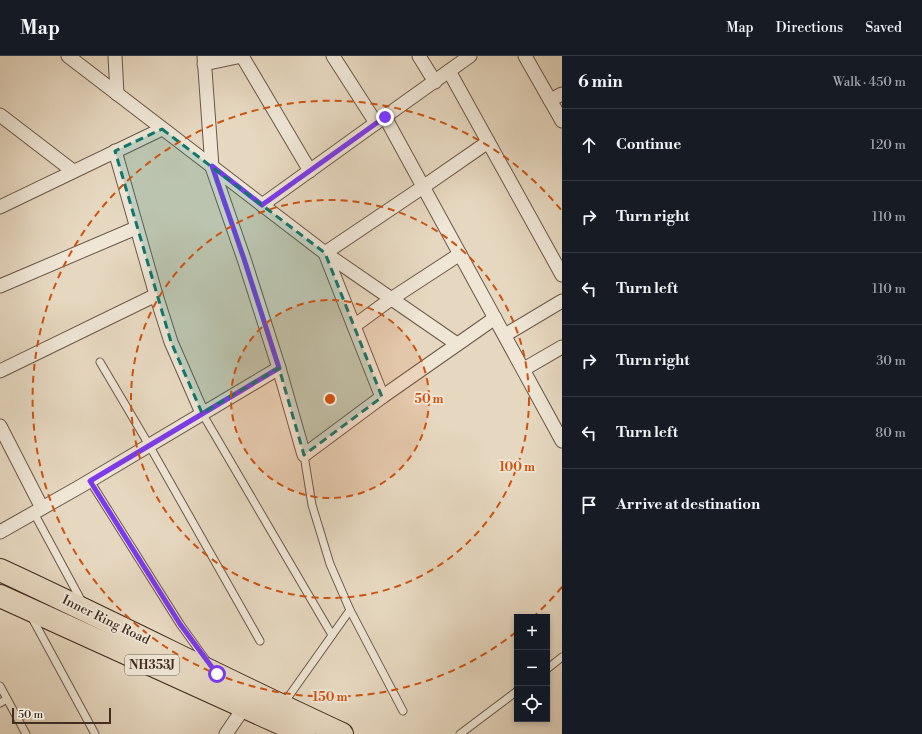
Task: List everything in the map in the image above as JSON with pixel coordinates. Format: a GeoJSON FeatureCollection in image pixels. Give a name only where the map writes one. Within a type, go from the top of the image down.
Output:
{"type":"FeatureCollection","features":[{"type":"Feature","properties":{"kind":"highway","name":"Inner Ring Road"},"geometry":{"type":"LineString","coordinates":[[0,570],[342,734]]}},
{"type":"Feature","properties":{"kind":"highway","name":"NH353J"},"geometry":{"type":"LineString","coordinates":[[0,596],[304,734]]}},
{"type":"Feature","properties":{"kind":"street"},"geometry":{"type":"LineString","coordinates":[[68,56],[325,253],[457,344]]}},
{"type":"Feature","properties":{"kind":"street"},"geometry":{"type":"LineString","coordinates":[[115,56],[117,94]]}},
{"type":"Feature","properties":{"kind":"street"},"geometry":{"type":"LineString","coordinates":[[310,171],[242,56],[204,60],[212,166],[279,368],[304,455],[382,397],[495,318]]}},
{"type":"Feature","properties":{"kind":"street"},"geometry":{"type":"LineString","coordinates":[[333,56],[380,120],[424,187],[561,435]]}},
{"type":"Feature","properties":{"kind":"street"},"geometry":{"type":"LineString","coordinates":[[419,56],[435,82]]}},
{"type":"Feature","properties":{"kind":"street"},"geometry":{"type":"LineString","coordinates":[[262,205],[470,56]]}},
{"type":"Feature","properties":{"kind":"street"},"geometry":{"type":"LineString","coordinates":[[525,56],[562,121]]}},
{"type":"Feature","properties":{"kind":"street"},"geometry":{"type":"LineString","coordinates":[[449,71],[562,275]]}},
{"type":"Feature","properties":{"kind":"street"},"geometry":{"type":"LineString","coordinates":[[550,100],[562,94]]}},
{"type":"Feature","properties":{"kind":"street"},"geometry":{"type":"LineString","coordinates":[[0,115],[73,171]]}},
{"type":"Feature","properties":{"kind":"street"},"geometry":{"type":"LineString","coordinates":[[0,207],[162,129]]}},
{"type":"Feature","properties":{"kind":"street"},"geometry":{"type":"LineString","coordinates":[[325,253],[488,142]]}},
{"type":"Feature","properties":{"kind":"street"},"geometry":{"type":"LineString","coordinates":[[115,151],[136,228],[171,342],[202,413]]}},
{"type":"Feature","properties":{"kind":"street"},"geometry":{"type":"LineString","coordinates":[[0,286],[136,228]]}},
{"type":"Feature","properties":{"kind":"street"},"geometry":{"type":"LineString","coordinates":[[325,253],[382,397]]}},
{"type":"Feature","properties":{"kind":"street"},"geometry":{"type":"LineString","coordinates":[[354,326],[391,299],[460,254]]}},
{"type":"Feature","properties":{"kind":"street"},"geometry":{"type":"LineString","coordinates":[[0,371],[156,295]]}},
{"type":"Feature","properties":{"kind":"street"},"geometry":{"type":"LineString","coordinates":[[505,335],[562,301]]}},
{"type":"Feature","properties":{"kind":"street"},"geometry":{"type":"LineString","coordinates":[[524,370],[562,347]]}},
{"type":"Feature","properties":{"kind":"street"},"geometry":{"type":"LineString","coordinates":[[0,532],[90,481],[279,368]]}},
{"type":"Feature","properties":{"kind":"street"},"geometry":{"type":"LineString","coordinates":[[0,426],[38,510]]}},
{"type":"Feature","properties":{"kind":"street"},"geometry":{"type":"LineString","coordinates":[[226,734],[245,706]]}},
{"type":"Feature","properties":{"kind":"lane"},"geometry":{"type":"LineString","coordinates":[[100,362],[149,445],[260,641]]}},
{"type":"Feature","properties":{"kind":"lane"},"geometry":{"type":"LineString","coordinates":[[202,413],[332,635]]}},
{"type":"Feature","properties":{"kind":"lane"},"geometry":{"type":"LineString","coordinates":[[304,455],[312,505],[330,564],[350,610],[402,711]]}},
{"type":"Feature","properties":{"kind":"lane"},"geometry":{"type":"LineString","coordinates":[[90,481],[180,624],[217,674]]}},
{"type":"Feature","properties":{"kind":"lane"},"geometry":{"type":"LineString","coordinates":[[38,510],[86,610]]}},
{"type":"Feature","properties":{"kind":"lane"},"geometry":{"type":"LineString","coordinates":[[27,609],[95,734]]}},
{"type":"Feature","properties":{"kind":"lane"},"geometry":{"type":"LineString","coordinates":[[282,706],[350,610]]}},
{"type":"Feature","properties":{"kind":"lane"},"geometry":{"type":"LineString","coordinates":[[550,667],[562,657]]}},
{"type":"Feature","properties":{"kind":"lane"},"geometry":{"type":"LineString","coordinates":[[0,686],[26,734]]}},
{"type":"Feature","properties":{"kind":"lane"},"geometry":{"type":"LineString","coordinates":[[460,734],[514,693]]}},
{"type":"Feature","properties":{"kind":"lane"},"geometry":{"type":"LineString","coordinates":[[0,703],[7,699]]}},
{"type":"Feature","properties":{"kind":"highlighted area"},"geometry":{"type":"Polygon","coordinates":[[[162,129],[325,253],[382,397],[304,455],[279,368],[202,413],[171,342],[115,151],[162,129]]]}},
{"type":"Feature","properties":{"kind":"route"},"geometry":{"type":"LineString","coordinates":[[217,674],[180,624],[90,481],[279,368],[212,166],[262,205],[385,117]]}}]}
